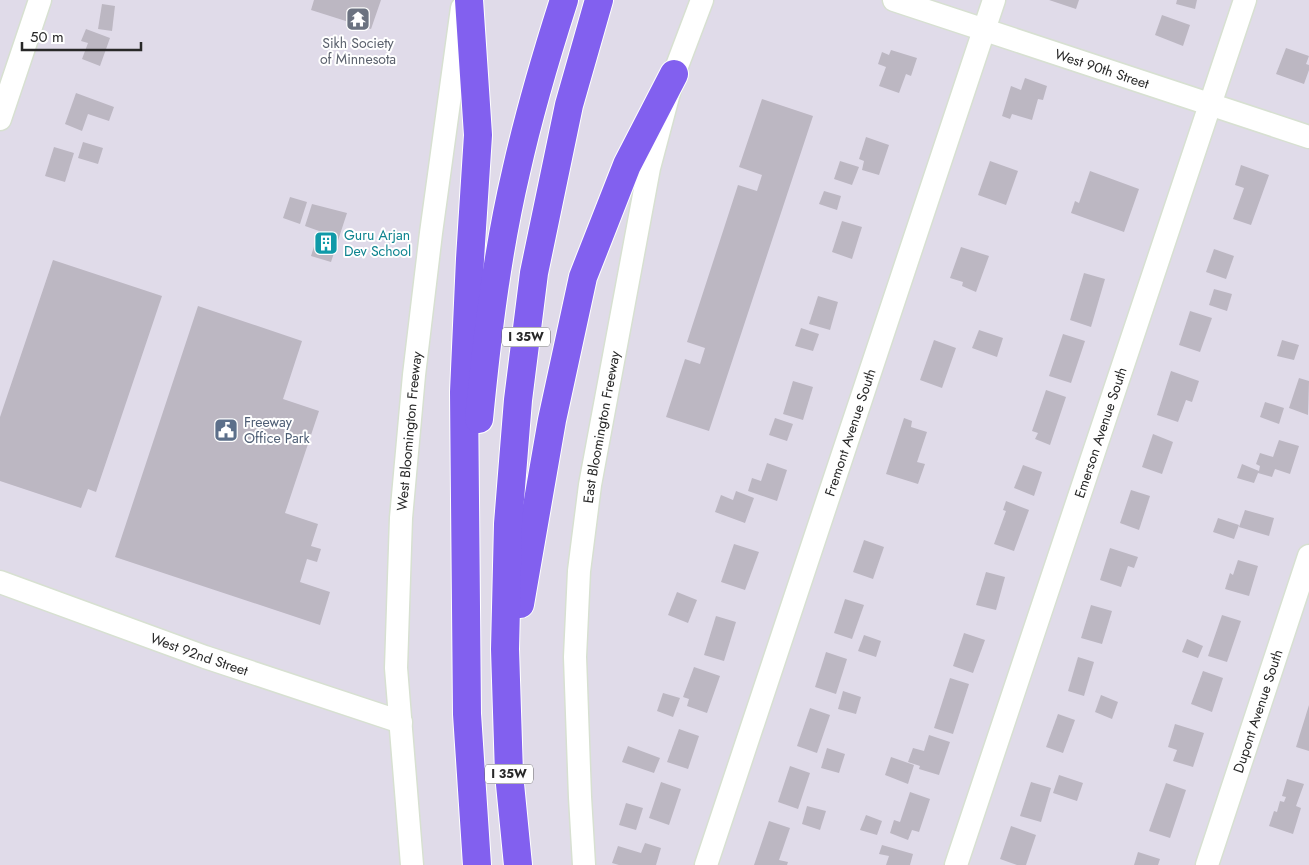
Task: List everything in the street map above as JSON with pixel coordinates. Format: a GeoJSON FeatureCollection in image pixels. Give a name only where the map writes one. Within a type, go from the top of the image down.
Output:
{"type":"FeatureCollection","features":[{"type":"Feature","properties":{"kind":"highway"},"geometry":{"type":"LineString","coordinates":[[466,558],[464,392],[478,135],[469,0]]}},
{"type":"Feature","properties":{"kind":"highway","name":"I 35W"},"geometry":{"type":"LineString","coordinates":[[477,865],[467,714],[466,558],[480,410],[497,273],[516,172],[547,53],[564,0]]}},
{"type":"Feature","properties":{"kind":"highway","name":"I 35W"},"geometry":{"type":"LineString","coordinates":[[518,865],[509,774],[505,649],[508,524],[518,400],[534,273],[569,106],[599,0]]}},
{"type":"Feature","properties":{"kind":"highway"},"geometry":{"type":"LineString","coordinates":[[506,682],[552,420],[583,278],[627,165],[674,74]]}},
{"type":"Feature","properties":{"kind":"street"},"geometry":{"type":"LineString","coordinates":[[0,119],[40,0]]}},
{"type":"Feature","properties":{"kind":"street","name":"West Bloomington Freeway"},"geometry":{"type":"LineString","coordinates":[[412,865],[396,668],[401,518],[414,375],[431,233],[463,0]]}},
{"type":"Feature","properties":{"kind":"street","name":"East Bloomington Freeway"},"geometry":{"type":"LineString","coordinates":[[584,865],[575,656],[579,571],[590,485],[649,168],[674,74],[702,0]]}},
{"type":"Feature","properties":{"kind":"street","name":"West 90th Street"},"geometry":{"type":"LineString","coordinates":[[894,0],[1309,137]]}},
{"type":"Feature","properties":{"kind":"street","name":"Fremont Avenue South"},"geometry":{"type":"LineString","coordinates":[[706,865],[994,0]]}},
{"type":"Feature","properties":{"kind":"street","name":"Emerson Avenue South"},"geometry":{"type":"LineString","coordinates":[[956,865],[1244,0]]}},
{"type":"Feature","properties":{"kind":"street","name":"Dupont Avenue South"},"geometry":{"type":"LineString","coordinates":[[1207,865],[1309,556]]}},
{"type":"Feature","properties":{"kind":"street","name":"West 92nd Street"},"geometry":{"type":"LineString","coordinates":[[0,582],[205,657],[401,722]]}},
{"type":"Feature","properties":{"kind":"building","name":"Sikh Society of Minnesota"},"geometry":{"type":"Polygon","coordinates":[[[314,0],[381,0],[371,29],[311,10],[314,0]]]}},
{"type":"Feature","properties":{"kind":"building"},"geometry":{"type":"Polygon","coordinates":[[[1049,0],[1079,0],[1076,9],[1049,0]]]}},
{"type":"Feature","properties":{"kind":"building"},"geometry":{"type":"Polygon","coordinates":[[[1177,0],[1197,0],[1195,9],[1176,4],[1177,0]]]}},
{"type":"Feature","properties":{"kind":"building"},"geometry":{"type":"Polygon","coordinates":[[[102,4],[115,6],[112,31],[98,29],[102,4]]]}},
{"type":"Feature","properties":{"kind":"building"},"geometry":{"type":"Polygon","coordinates":[[[1162,15],[1190,25],[1183,46],[1155,35],[1162,15]]]}},
{"type":"Feature","properties":{"kind":"building"},"geometry":{"type":"Polygon","coordinates":[[[86,29],[110,38],[100,66],[82,59],[88,43],[81,41],[86,29]]]}},
{"type":"Feature","properties":{"kind":"building"},"geometry":{"type":"Polygon","coordinates":[[[1286,48],[1309,56],[1306,64],[1309,65],[1309,70],[1304,84],[1276,74],[1286,48]]]}},
{"type":"Feature","properties":{"kind":"building"},"geometry":{"type":"Polygon","coordinates":[[[891,50],[917,58],[911,76],[906,74],[899,93],[879,86],[886,67],[878,64],[882,52],[889,55],[891,50]]]}},
{"type":"Feature","properties":{"kind":"building"},"geometry":{"type":"Polygon","coordinates":[[[1025,78],[1047,86],[1043,100],[1038,99],[1032,120],[1012,114],[1010,119],[1002,116],[1011,86],[1021,90],[1025,78]]]}},
{"type":"Feature","properties":{"kind":"building"},"geometry":{"type":"Polygon","coordinates":[[[76,93],[114,107],[109,121],[88,114],[82,131],[65,124],[76,93]]]}},
{"type":"Feature","properties":{"kind":"building"},"geometry":{"type":"Polygon","coordinates":[[[762,99],[813,116],[709,431],[666,417],[685,359],[700,364],[705,348],[687,342],[738,185],[757,191],[762,175],[739,167],[762,99]]]}},
{"type":"Feature","properties":{"kind":"building"},"geometry":{"type":"Polygon","coordinates":[[[866,137],[889,145],[879,175],[862,170],[864,161],[859,159],[866,137]]]}},
{"type":"Feature","properties":{"kind":"building"},"geometry":{"type":"Polygon","coordinates":[[[83,142],[103,148],[98,164],[78,158],[83,142]]]}},
{"type":"Feature","properties":{"kind":"building"},"geometry":{"type":"Polygon","coordinates":[[[54,147],[74,153],[65,182],[45,176],[54,147]]]}},
{"type":"Feature","properties":{"kind":"building"},"geometry":{"type":"Polygon","coordinates":[[[840,161],[859,167],[852,185],[834,179],[840,161]]]}},
{"type":"Feature","properties":{"kind":"building"},"geometry":{"type":"Polygon","coordinates":[[[990,161],[1018,171],[1006,205],[978,195],[990,161]]]}},
{"type":"Feature","properties":{"kind":"building"},"geometry":{"type":"Polygon","coordinates":[[[1241,165],[1269,175],[1251,225],[1233,219],[1244,188],[1235,185],[1241,165]]]}},
{"type":"Feature","properties":{"kind":"building"},"geometry":{"type":"Polygon","coordinates":[[[1090,171],[1139,189],[1124,232],[1071,213],[1075,201],[1079,203],[1090,171]]]}},
{"type":"Feature","properties":{"kind":"building"},"geometry":{"type":"Polygon","coordinates":[[[824,191],[841,196],[837,210],[819,204],[824,191]]]}},
{"type":"Feature","properties":{"kind":"building"},"geometry":{"type":"Polygon","coordinates":[[[290,197],[307,202],[300,224],[283,218],[290,197]]]}},
{"type":"Feature","properties":{"kind":"building","name":"Guru Arjan Dev School"},"geometry":{"type":"Polygon","coordinates":[[[312,204],[347,213],[331,262],[311,256],[319,231],[305,226],[312,204]]]}},
{"type":"Feature","properties":{"kind":"building"},"geometry":{"type":"Polygon","coordinates":[[[842,221],[862,227],[852,259],[832,252],[842,221]]]}},
{"type":"Feature","properties":{"kind":"building"},"geometry":{"type":"Polygon","coordinates":[[[961,247],[989,256],[976,292],[962,286],[963,282],[950,278],[961,247]]]}},
{"type":"Feature","properties":{"kind":"building"},"geometry":{"type":"Polygon","coordinates":[[[1214,249],[1234,256],[1226,279],[1206,272],[1214,249]]]}},
{"type":"Feature","properties":{"kind":"building"},"geometry":{"type":"Polygon","coordinates":[[[53,260],[162,296],[96,492],[88,489],[81,508],[0,481],[0,417],[53,260]]]}},
{"type":"Feature","properties":{"kind":"building"},"geometry":{"type":"Polygon","coordinates":[[[1084,273],[1105,279],[1091,327],[1070,320],[1084,273]]]}},
{"type":"Feature","properties":{"kind":"building"},"geometry":{"type":"Polygon","coordinates":[[[1214,289],[1232,294],[1227,311],[1209,305],[1214,289]]]}},
{"type":"Feature","properties":{"kind":"building"},"geometry":{"type":"Polygon","coordinates":[[[818,296],[838,302],[830,330],[809,324],[818,296]]]}},
{"type":"Feature","properties":{"kind":"building","name":"Freeway Office Park"},"geometry":{"type":"Polygon","coordinates":[[[198,306],[302,341],[283,399],[319,411],[285,513],[318,524],[311,546],[321,549],[317,562],[307,559],[300,582],[330,592],[320,625],[115,557],[198,306]]]}},
{"type":"Feature","properties":{"kind":"building"},"geometry":{"type":"Polygon","coordinates":[[[1190,311],[1212,318],[1200,352],[1179,345],[1190,311]]]}},
{"type":"Feature","properties":{"kind":"building"},"geometry":{"type":"Polygon","coordinates":[[[801,328],[819,334],[813,351],[795,346],[801,328]]]}},
{"type":"Feature","properties":{"kind":"building"},"geometry":{"type":"Polygon","coordinates":[[[979,330],[1003,338],[997,357],[972,348],[979,330]]]}},
{"type":"Feature","properties":{"kind":"building"},"geometry":{"type":"Polygon","coordinates":[[[1063,334],[1085,341],[1071,383],[1049,376],[1063,334]]]}},
{"type":"Feature","properties":{"kind":"building"},"geometry":{"type":"Polygon","coordinates":[[[934,340],[956,348],[942,388],[920,380],[934,340]]]}},
{"type":"Feature","properties":{"kind":"building"},"geometry":{"type":"Polygon","coordinates":[[[1282,340],[1299,345],[1294,360],[1277,356],[1282,340]]]}},
{"type":"Feature","properties":{"kind":"building"},"geometry":{"type":"Polygon","coordinates":[[[1171,371],[1199,381],[1192,402],[1186,400],[1178,422],[1157,415],[1171,371]]]}},
{"type":"Feature","properties":{"kind":"building"},"geometry":{"type":"Polygon","coordinates":[[[1299,378],[1309,381],[1308,415],[1289,408],[1299,378]]]}},
{"type":"Feature","properties":{"kind":"building"},"geometry":{"type":"Polygon","coordinates":[[[793,381],[813,387],[803,420],[783,414],[793,381]]]}},
{"type":"Feature","properties":{"kind":"building"},"geometry":{"type":"Polygon","coordinates":[[[1046,390],[1066,397],[1050,445],[1035,439],[1038,433],[1032,431],[1046,390]]]}},
{"type":"Feature","properties":{"kind":"building"},"geometry":{"type":"Polygon","coordinates":[[[1265,402],[1284,408],[1279,424],[1260,417],[1265,402]]]}},
{"type":"Feature","properties":{"kind":"building"},"geometry":{"type":"Polygon","coordinates":[[[775,418],[793,424],[787,441],[769,435],[775,418]]]}},
{"type":"Feature","properties":{"kind":"building"},"geometry":{"type":"Polygon","coordinates":[[[904,418],[912,421],[911,427],[927,432],[917,462],[925,464],[918,484],[886,474],[904,418]]]}},
{"type":"Feature","properties":{"kind":"building"},"geometry":{"type":"Polygon","coordinates":[[[1153,434],[1173,442],[1162,474],[1142,467],[1153,434]]]}},
{"type":"Feature","properties":{"kind":"building"},"geometry":{"type":"Polygon","coordinates":[[[1279,440],[1299,446],[1290,474],[1275,469],[1272,477],[1258,473],[1254,483],[1237,478],[1242,464],[1259,471],[1260,466],[1256,464],[1260,453],[1273,457],[1279,440]]]}},
{"type":"Feature","properties":{"kind":"building"},"geometry":{"type":"Polygon","coordinates":[[[767,463],[787,470],[777,501],[748,491],[752,478],[761,481],[767,463]]]}},
{"type":"Feature","properties":{"kind":"building"},"geometry":{"type":"Polygon","coordinates":[[[1023,465],[1042,472],[1034,496],[1014,488],[1023,465]]]}},
{"type":"Feature","properties":{"kind":"building"},"geometry":{"type":"Polygon","coordinates":[[[1131,490],[1150,496],[1139,530],[1120,523],[1131,490]]]}},
{"type":"Feature","properties":{"kind":"building"},"geometry":{"type":"Polygon","coordinates":[[[736,491],[754,498],[745,523],[715,512],[721,495],[733,500],[736,491]]]}},
{"type":"Feature","properties":{"kind":"building"},"geometry":{"type":"Polygon","coordinates":[[[1006,501],[1029,510],[1014,551],[994,544],[1006,511],[1003,510],[1006,501]]]}},
{"type":"Feature","properties":{"kind":"building"},"geometry":{"type":"Polygon","coordinates":[[[1245,510],[1274,518],[1269,536],[1239,527],[1245,510]]]}},
{"type":"Feature","properties":{"kind":"building"},"geometry":{"type":"Polygon","coordinates":[[[1218,518],[1239,525],[1234,539],[1213,532],[1218,518]]]}},
{"type":"Feature","properties":{"kind":"building"},"geometry":{"type":"Polygon","coordinates":[[[864,540],[884,547],[873,579],[853,572],[864,540]]]}},
{"type":"Feature","properties":{"kind":"building"},"geometry":{"type":"Polygon","coordinates":[[[734,544],[759,552],[745,590],[721,582],[734,544]]]}},
{"type":"Feature","properties":{"kind":"building"},"geometry":{"type":"Polygon","coordinates":[[[1110,548],[1138,557],[1134,568],[1128,566],[1121,587],[1100,580],[1110,548]]]}},
{"type":"Feature","properties":{"kind":"building"},"geometry":{"type":"Polygon","coordinates":[[[1238,560],[1258,566],[1249,596],[1225,589],[1230,573],[1233,575],[1238,560]]]}},
{"type":"Feature","properties":{"kind":"building"},"geometry":{"type":"Polygon","coordinates":[[[986,572],[1005,577],[996,610],[976,605],[986,572]]]}},
{"type":"Feature","properties":{"kind":"building"},"geometry":{"type":"Polygon","coordinates":[[[677,592],[697,600],[688,623],[668,615],[677,592]]]}},
{"type":"Feature","properties":{"kind":"building"},"geometry":{"type":"Polygon","coordinates":[[[845,599],[864,605],[852,639],[834,633],[845,599]]]}},
{"type":"Feature","properties":{"kind":"building"},"geometry":{"type":"Polygon","coordinates":[[[1091,605],[1112,611],[1102,644],[1081,638],[1091,605]]]}},
{"type":"Feature","properties":{"kind":"building"},"geometry":{"type":"Polygon","coordinates":[[[1222,615],[1241,621],[1227,662],[1208,656],[1222,615]]]}},
{"type":"Feature","properties":{"kind":"building"},"geometry":{"type":"Polygon","coordinates":[[[716,616],[736,622],[724,661],[704,655],[716,616]]]}},
{"type":"Feature","properties":{"kind":"building"},"geometry":{"type":"Polygon","coordinates":[[[964,633],[985,640],[973,673],[953,666],[964,633]]]}},
{"type":"Feature","properties":{"kind":"building"},"geometry":{"type":"Polygon","coordinates":[[[864,635],[881,641],[876,657],[858,651],[864,635]]]}},
{"type":"Feature","properties":{"kind":"building"},"geometry":{"type":"Polygon","coordinates":[[[1187,639],[1203,646],[1198,658],[1182,652],[1187,639]]]}},
{"type":"Feature","properties":{"kind":"building"},"geometry":{"type":"Polygon","coordinates":[[[826,652],[847,659],[836,694],[815,687],[826,652]]]}},
{"type":"Feature","properties":{"kind":"building"},"geometry":{"type":"Polygon","coordinates":[[[1078,657],[1094,662],[1084,696],[1068,691],[1078,657]]]}},
{"type":"Feature","properties":{"kind":"building"},"geometry":{"type":"Polygon","coordinates":[[[694,667],[720,676],[707,713],[687,706],[689,699],[683,697],[694,667]]]}},
{"type":"Feature","properties":{"kind":"building"},"geometry":{"type":"Polygon","coordinates":[[[1203,671],[1223,678],[1212,712],[1191,704],[1203,671]]]}},
{"type":"Feature","properties":{"kind":"building"},"geometry":{"type":"Polygon","coordinates":[[[950,678],[969,684],[953,734],[934,728],[950,678]]]}},
{"type":"Feature","properties":{"kind":"building"},"geometry":{"type":"Polygon","coordinates":[[[843,691],[861,697],[856,714],[838,709],[843,691]]]}},
{"type":"Feature","properties":{"kind":"building"},"geometry":{"type":"Polygon","coordinates":[[[663,693],[680,698],[673,717],[657,711],[663,693]]]}},
{"type":"Feature","properties":{"kind":"building"},"geometry":{"type":"Polygon","coordinates":[[[1101,695],[1118,702],[1112,719],[1095,712],[1101,695]]]}},
{"type":"Feature","properties":{"kind":"building"},"geometry":{"type":"Polygon","coordinates":[[[1309,705],[1309,751],[1296,747],[1309,705]]]}},
{"type":"Feature","properties":{"kind":"building"},"geometry":{"type":"Polygon","coordinates":[[[810,708],[830,715],[817,753],[797,746],[810,708]]]}},
{"type":"Feature","properties":{"kind":"building"},"geometry":{"type":"Polygon","coordinates":[[[1058,714],[1075,720],[1063,753],[1046,747],[1058,714]]]}},
{"type":"Feature","properties":{"kind":"building"},"geometry":{"type":"Polygon","coordinates":[[[1175,724],[1204,733],[1193,767],[1173,761],[1177,750],[1168,747],[1175,724]]]}},
{"type":"Feature","properties":{"kind":"building"},"geometry":{"type":"Polygon","coordinates":[[[679,729],[699,736],[688,769],[667,762],[679,729]]]}},
{"type":"Feature","properties":{"kind":"building"},"geometry":{"type":"Polygon","coordinates":[[[929,735],[950,742],[939,775],[919,769],[920,766],[908,762],[913,748],[924,751],[929,735]]]}},
{"type":"Feature","properties":{"kind":"building"},"geometry":{"type":"Polygon","coordinates":[[[628,746],[660,758],[654,773],[622,762],[628,746]]]}},
{"type":"Feature","properties":{"kind":"building"},"geometry":{"type":"Polygon","coordinates":[[[827,748],[845,754],[839,773],[821,768],[827,748]]]}},
{"type":"Feature","properties":{"kind":"building"},"geometry":{"type":"Polygon","coordinates":[[[891,757],[914,765],[908,784],[885,775],[891,757]]]}},
{"type":"Feature","properties":{"kind":"building"},"geometry":{"type":"Polygon","coordinates":[[[790,766],[810,773],[798,809],[778,802],[790,766]]]}},
{"type":"Feature","properties":{"kind":"building"},"geometry":{"type":"Polygon","coordinates":[[[1059,775],[1083,783],[1077,801],[1053,793],[1059,775]]]}},
{"type":"Feature","properties":{"kind":"building"},"geometry":{"type":"Polygon","coordinates":[[[1287,779],[1304,784],[1296,806],[1301,808],[1293,834],[1269,826],[1274,811],[1277,812],[1280,801],[1284,802],[1286,797],[1282,796],[1287,779]]]}},
{"type":"Feature","properties":{"kind":"building"},"geometry":{"type":"Polygon","coordinates":[[[661,782],[681,789],[669,825],[649,818],[661,782]]]}},
{"type":"Feature","properties":{"kind":"building"},"geometry":{"type":"Polygon","coordinates":[[[1031,782],[1051,788],[1041,822],[1020,816],[1031,782]]]}},
{"type":"Feature","properties":{"kind":"building"},"geometry":{"type":"Polygon","coordinates":[[[1166,783],[1186,790],[1170,838],[1149,831],[1166,783]]]}},
{"type":"Feature","properties":{"kind":"building"},"geometry":{"type":"Polygon","coordinates":[[[910,792],[930,799],[919,832],[912,830],[908,840],[890,833],[894,820],[900,822],[910,792]]]}},
{"type":"Feature","properties":{"kind":"building"},"geometry":{"type":"Polygon","coordinates":[[[626,803],[643,808],[636,830],[619,825],[626,803]]]}},
{"type":"Feature","properties":{"kind":"building"},"geometry":{"type":"Polygon","coordinates":[[[807,806],[826,811],[820,830],[802,824],[807,806]]]}},
{"type":"Feature","properties":{"kind":"building"},"geometry":{"type":"Polygon","coordinates":[[[866,815],[882,821],[877,835],[860,830],[866,815]]]}},
{"type":"Feature","properties":{"kind":"building"},"geometry":{"type":"Polygon","coordinates":[[[769,821],[790,828],[779,860],[788,862],[787,865],[754,865],[769,821]]]}},
{"type":"Feature","properties":{"kind":"building"},"geometry":{"type":"Polygon","coordinates":[[[1011,826],[1036,835],[1026,865],[1017,865],[1000,859],[1011,826]]]}},
{"type":"Feature","properties":{"kind":"building"},"geometry":{"type":"Polygon","coordinates":[[[645,843],[661,848],[656,865],[619,865],[612,863],[618,846],[641,853],[645,843]]]}},
{"type":"Feature","properties":{"kind":"building"},"geometry":{"type":"Polygon","coordinates":[[[882,845],[913,854],[910,865],[886,865],[889,856],[879,854],[882,845]]]}},
{"type":"Feature","properties":{"kind":"building"},"geometry":{"type":"Polygon","coordinates":[[[1138,852],[1160,859],[1158,865],[1134,865],[1138,852]]]}},
{"type":"Feature","properties":{"kind":"place","name":"Sikh Society of Minnesota"},"geometry":{"type":"Point","coordinates":[358,19]}},
{"type":"Feature","properties":{"kind":"place","name":"Guru Arjan Dev School"},"geometry":{"type":"Point","coordinates":[326,243]}},
{"type":"Feature","properties":{"kind":"place","name":"Freeway Office Park"},"geometry":{"type":"Point","coordinates":[226,430]}}]}
